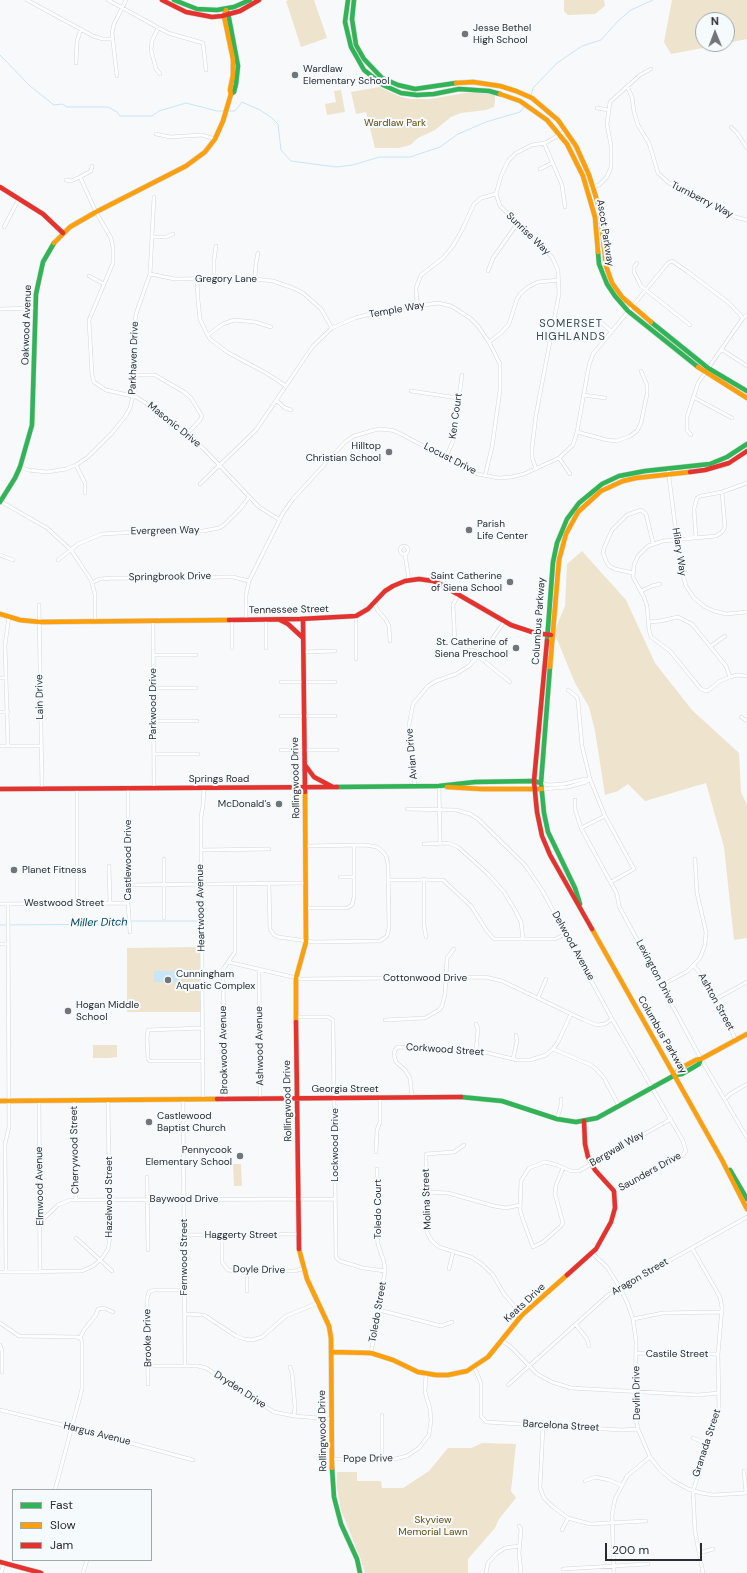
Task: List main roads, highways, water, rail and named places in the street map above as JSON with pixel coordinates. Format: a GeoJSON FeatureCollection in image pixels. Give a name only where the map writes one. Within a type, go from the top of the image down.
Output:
{"type":"FeatureCollection","features":[{"type":"Feature","properties":{"kind":"main road"},"geometry":{"type":"LineString","coordinates":[[162,0],[186,12],[212,17],[240,11],[259,0]]}},
{"type":"Feature","properties":{"kind":"main road"},"geometry":{"type":"LineString","coordinates":[[174,0],[197,9],[226,10],[244,4],[250,0]]}},
{"type":"Feature","properties":{"kind":"main road","name":"Ascot Parkway"},"geometry":{"type":"LineString","coordinates":[[348,0],[345,22],[351,47],[364,70],[383,85],[401,93],[417,95],[434,94],[459,89],[489,91],[520,101],[537,111],[548,120],[560,134],[574,156],[587,188],[595,217],[598,256],[601,270],[607,284],[615,296],[628,311],[704,372],[747,398]]}},
{"type":"Feature","properties":{"kind":"main road","name":"Ascot Parkway"},"geometry":{"type":"LineString","coordinates":[[354,0],[352,26],[356,44],[364,59],[382,78],[398,85],[415,89],[459,83],[484,83],[500,86],[527,96],[543,106],[558,120],[581,157],[593,187],[600,210],[604,256],[609,275],[622,297],[632,307],[708,368],[747,391]]}},
{"type":"Feature","properties":{"kind":"main road","name":"Oakwood Avenue"},"geometry":{"type":"LineString","coordinates":[[0,501],[15,478],[20,467],[34,414],[35,308],[37,284],[43,262],[55,242],[63,233],[81,220],[186,166],[204,152],[215,139],[223,121],[231,94],[234,92],[238,66],[226,10]]}},
{"type":"Feature","properties":{"kind":"main road"},"geometry":{"type":"LineString","coordinates":[[0,187],[47,216],[63,233]]}},
{"type":"Feature","properties":{"kind":"main road","name":"Columbus Parkway"},"geometry":{"type":"LineString","coordinates":[[747,444],[737,452],[718,461],[698,466],[645,471],[619,476],[602,484],[579,503],[567,519],[557,543],[553,562],[534,782],[537,812],[542,836],[550,855],[675,1075],[747,1209]]}},
{"type":"Feature","properties":{"kind":"main road","name":"Columbus Parkway"},"geometry":{"type":"LineString","coordinates":[[586,918],[575,888],[548,832],[544,813],[542,789],[559,560],[562,545],[578,512],[601,491],[614,484],[636,478],[705,470],[729,464],[747,451]]}},
{"type":"Feature","properties":{"kind":"main road","name":"Tennessee Street"},"geometry":{"type":"LineString","coordinates":[[0,614],[20,620],[40,622],[278,620],[356,616],[368,609],[385,591],[393,586],[409,580],[419,579],[434,581],[457,597],[504,622],[523,630],[547,635]]}},
{"type":"Feature","properties":{"kind":"main road","name":"Rollingwood Drive"},"geometry":{"type":"LineString","coordinates":[[302,619],[305,750],[306,942],[296,978],[298,1234],[303,1269],[311,1292],[329,1326],[331,1352],[333,1488],[337,1513],[357,1559],[360,1573]]}},
{"type":"Feature","properties":{"kind":"main road"},"geometry":{"type":"LineString","coordinates":[[278,620],[288,624],[302,637]]}},
{"type":"Feature","properties":{"kind":"main road"},"geometry":{"type":"LineString","coordinates":[[547,635],[553,635]]}},
{"type":"Feature","properties":{"kind":"main road"},"geometry":{"type":"LineString","coordinates":[[305,765],[314,777],[333,787]]}},
{"type":"Feature","properties":{"kind":"main road","name":"Springs Road"},"geometry":{"type":"LineString","coordinates":[[439,786],[475,782],[542,783]]}},
{"type":"Feature","properties":{"kind":"main road","name":"Springs Road"},"geometry":{"type":"LineString","coordinates":[[0,789],[414,786],[542,789]]}},
{"type":"Feature","properties":{"kind":"main road","name":"Georgia Street"},"geometry":{"type":"LineString","coordinates":[[0,1101],[471,1097],[502,1101],[557,1119],[571,1122],[584,1121],[597,1118],[675,1075],[679,1069],[696,1060],[702,1059],[747,1034]]}},
{"type":"Feature","properties":{"kind":"main road","name":"Keats Drive"},"geometry":{"type":"LineString","coordinates":[[331,1352],[371,1353],[393,1360],[411,1370],[426,1374],[448,1375],[467,1371],[488,1357],[502,1341],[508,1330],[522,1315],[592,1253],[605,1234],[613,1216],[616,1202],[614,1191],[591,1164],[585,1144],[584,1121]]}},
{"type":"Feature","properties":{"kind":"main road","name":"Columbus Parkway"},"geometry":{"type":"LineString","coordinates":[[722,1160],[747,1198]]}},
{"type":"Feature","properties":{"kind":"main road"},"geometry":{"type":"LineString","coordinates":[[2,1562],[13,1563],[41,1573]]}},
{"type":"Feature","properties":{"kind":"water"},"geometry":{"type":"Polygon","coordinates":[[[154,971],[178,971],[178,982],[154,982],[154,971]]]}},
{"type":"Feature","properties":{"kind":"waterway"},"geometry":{"type":"LineString","coordinates":[[531,96],[533,88],[557,63],[582,46],[601,40],[618,21],[631,10],[653,0]]}},
{"type":"Feature","properties":{"kind":"waterway"},"geometry":{"type":"LineString","coordinates":[[0,55],[30,86],[54,105],[62,104],[67,107],[108,107],[117,112],[120,116],[152,116],[159,111],[186,103],[217,111],[225,111]]}},
{"type":"Feature","properties":{"kind":"waterway"},"geometry":{"type":"LineString","coordinates":[[228,111],[235,111],[242,102],[260,110],[278,124],[281,150],[291,161],[336,167],[353,165],[379,157],[410,157],[440,147],[458,134],[486,122],[520,112],[524,107]]}},
{"type":"Feature","properties":{"kind":"waterway","name":"Miller Ditch"},"geometry":{"type":"LineString","coordinates":[[0,925],[125,924],[131,921],[197,921]]}},
{"type":"Feature","properties":{"kind":"place","name":"Jesse Bethel High School"},"geometry":{"type":"Point","coordinates":[465,34]}},
{"type":"Feature","properties":{"kind":"place","name":"Wardlaw Elementary School"},"geometry":{"type":"Point","coordinates":[295,75]}},
{"type":"Feature","properties":{"kind":"place","name":"Hilltop Christian School"},"geometry":{"type":"Point","coordinates":[389,452]}},
{"type":"Feature","properties":{"kind":"place","name":"Parish Life Center"},"geometry":{"type":"Point","coordinates":[469,530]}},
{"type":"Feature","properties":{"kind":"place","name":"Saint Catherine of Siena School"},"geometry":{"type":"Point","coordinates":[510,582]}},
{"type":"Feature","properties":{"kind":"place","name":"St. Catherine of Siena Preschool"},"geometry":{"type":"Point","coordinates":[516,648]}},
{"type":"Feature","properties":{"kind":"place","name":"McDonald's"},"geometry":{"type":"Point","coordinates":[279,804]}},
{"type":"Feature","properties":{"kind":"place","name":"Planet Fitness"},"geometry":{"type":"Point","coordinates":[14,870]}},
{"type":"Feature","properties":{"kind":"place","name":"Cunningham Aquatic Complex"},"geometry":{"type":"Point","coordinates":[168,980]}},
{"type":"Feature","properties":{"kind":"place","name":"Hogan Middle School"},"geometry":{"type":"Point","coordinates":[68,1011]}},
{"type":"Feature","properties":{"kind":"place","name":"Castlewood Baptist Church"},"geometry":{"type":"Point","coordinates":[149,1122]}},
{"type":"Feature","properties":{"kind":"place","name":"Pennycook Elementary School"},"geometry":{"type":"Point","coordinates":[240,1156]}},
{"type":"Feature","properties":{"kind":"district","name":"SOMERSET HIGHLANDS"},"geometry":{"type":"Point","coordinates":[571,330]}},
{"type":"Feature","properties":{"kind":"park label","name":"Wardlaw Park"},"geometry":{"type":"Point","coordinates":[395,123]}},
{"type":"Feature","properties":{"kind":"park label","name":"Skyview Memorial Lawn"},"geometry":{"type":"Point","coordinates":[433,1526]}}]}
